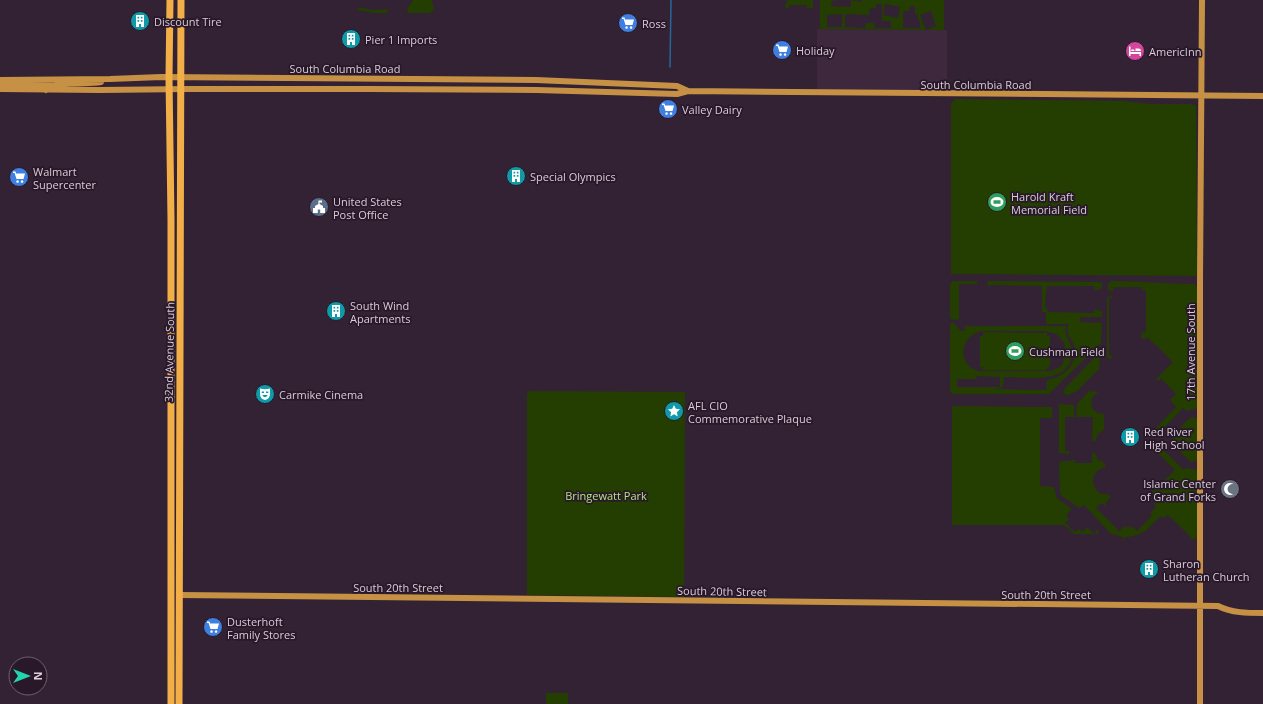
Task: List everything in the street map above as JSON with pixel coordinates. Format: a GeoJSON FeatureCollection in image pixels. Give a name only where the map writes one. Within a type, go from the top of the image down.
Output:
{"type":"FeatureCollection","features":[{"type":"Feature","properties":{"kind":"main road","name":"32nd Avenue South"},"geometry":{"type":"LineString","coordinates":[[170,0],[171,704]]}},
{"type":"Feature","properties":{"kind":"main road","name":"32nd Avenue South"},"geometry":{"type":"LineString","coordinates":[[179,704],[181,0]]}},
{"type":"Feature","properties":{"kind":"main road","name":"17th Avenue South"},"geometry":{"type":"LineString","coordinates":[[1200,704],[1200,280],[1202,0]]}},
{"type":"Feature","properties":{"kind":"main road","name":"South Columbia Road"},"geometry":{"type":"LineString","coordinates":[[0,80],[369,78],[536,80],[676,86],[688,91]]}},
{"type":"Feature","properties":{"kind":"main road"},"geometry":{"type":"LineString","coordinates":[[369,78],[369,89]]}},
{"type":"Feature","properties":{"kind":"main road"},"geometry":{"type":"LineString","coordinates":[[46,90],[50,86],[57,84],[88,84],[104,82],[110,79]]}},
{"type":"Feature","properties":{"kind":"main road"},"geometry":{"type":"LineString","coordinates":[[0,85],[43,85],[53,80]]}},
{"type":"Feature","properties":{"kind":"main road"},"geometry":{"type":"LineString","coordinates":[[536,80],[536,90]]}},
{"type":"Feature","properties":{"kind":"main road","name":"South Columbia Road"},"geometry":{"type":"LineString","coordinates":[[0,90],[369,89],[536,90],[677,94],[688,91],[1263,96]]}},
{"type":"Feature","properties":{"kind":"main road"},"geometry":{"type":"LineString","coordinates":[[170,174],[176,221],[176,264],[181,271]]}},
{"type":"Feature","properties":{"kind":"main road"},"geometry":{"type":"LineString","coordinates":[[170,338],[181,338]]}},
{"type":"Feature","properties":{"kind":"main road"},"geometry":{"type":"LineString","coordinates":[[171,433],[180,433]]}},
{"type":"Feature","properties":{"kind":"main road"},"geometry":{"type":"LineString","coordinates":[[171,595],[180,595]]}},
{"type":"Feature","properties":{"kind":"main road","name":"South 20th Street"},"geometry":{"type":"LineString","coordinates":[[180,595],[1200,605],[1218,606],[1227,610],[1238,612],[1263,613]]}},
{"type":"Feature","properties":{"kind":"shaded area"},"geometry":{"type":"Polygon","coordinates":[[[817,29],[947,30],[947,94],[817,92],[817,29]]]}},
{"type":"Feature","properties":{"kind":"green space"},"geometry":{"type":"Polygon","coordinates":[[[413,0],[432,0],[434,10],[430,13],[408,13],[407,9],[413,0]]]}},
{"type":"Feature","properties":{"kind":"green space"},"geometry":{"type":"Polygon","coordinates":[[[787,0],[813,0],[813,8],[807,9],[807,5],[789,5],[789,8],[785,8],[787,0]]]}},
{"type":"Feature","properties":{"kind":"green space"},"geometry":{"type":"Polygon","coordinates":[[[820,0],[839,0],[832,1],[831,6],[851,7],[851,0],[862,2],[862,0],[944,0],[944,30],[926,30],[820,29],[820,0]],[[877,4],[876,8],[870,8],[869,15],[845,14],[845,27],[865,28],[866,23],[874,23],[875,28],[891,28],[891,21],[882,21],[882,4],[877,4]],[[885,4],[883,15],[898,18],[900,7],[885,4]],[[910,6],[909,11],[903,11],[903,28],[920,28],[920,20],[918,20],[918,15],[915,14],[915,6],[910,6]],[[931,11],[920,15],[926,30],[936,26],[931,11]],[[842,14],[827,15],[827,27],[842,27],[842,14]]]}},
{"type":"Feature","properties":{"kind":"green space"},"geometry":{"type":"Polygon","coordinates":[[[359,7],[373,10],[387,9],[388,12],[375,13],[357,10],[359,7]]]}},
{"type":"Feature","properties":{"kind":"green space"},"geometry":{"type":"Polygon","coordinates":[[[955,99],[1124,101],[1150,104],[1192,104],[1196,106],[1196,276],[951,274],[951,104],[955,99]]]}},
{"type":"Feature","properties":{"kind":"green space"},"geometry":{"type":"Polygon","coordinates":[[[953,281],[977,281],[977,284],[959,284],[959,320],[950,319],[950,284],[953,281]]]}},
{"type":"Feature","properties":{"kind":"green space"},"geometry":{"type":"Polygon","coordinates":[[[988,281],[1102,283],[1102,288],[1098,290],[1095,290],[1094,286],[1047,286],[1045,307],[1048,312],[1094,313],[1094,309],[1102,311],[1102,317],[1080,317],[1080,322],[1102,323],[1101,343],[1049,394],[952,394],[950,390],[950,323],[954,323],[961,331],[964,331],[965,326],[1066,326],[1066,334],[1072,353],[1070,363],[1064,370],[1056,375],[1046,377],[1004,377],[1002,388],[997,389],[1046,390],[1047,380],[1064,373],[1072,364],[1074,358],[1074,345],[1068,334],[1068,324],[1046,324],[1046,312],[1042,312],[1042,286],[987,286],[988,281]],[[983,331],[970,337],[964,349],[966,362],[978,371],[1051,371],[1062,365],[1066,353],[1064,342],[1056,334],[1044,331],[983,331]],[[977,376],[976,379],[957,379],[957,387],[1000,387],[1000,377],[977,376]]]}},
{"type":"Feature","properties":{"kind":"green space"},"geometry":{"type":"Polygon","coordinates":[[[1111,281],[1195,284],[1197,287],[1197,408],[1187,411],[1183,408],[1157,435],[1153,431],[1176,407],[1170,400],[1176,394],[1161,378],[1158,381],[1156,379],[1173,362],[1147,337],[1144,340],[1141,337],[1141,333],[1146,331],[1146,291],[1142,290],[1141,287],[1114,287],[1113,291],[1109,291],[1108,284],[1111,281]]]}},
{"type":"Feature","properties":{"kind":"green space"},"geometry":{"type":"Polygon","coordinates":[[[1109,296],[1113,297],[1109,298],[1109,355],[1113,356],[1111,359],[1107,357],[1107,298],[1109,296]]]}},
{"type":"Feature","properties":{"kind":"green space","name":"Cushman Field"},"geometry":{"type":"Polygon","coordinates":[[[983,332],[1047,333],[1047,336],[1050,336],[1050,367],[1047,367],[1047,370],[983,370],[983,367],[980,367],[980,336],[983,336],[983,332]]]}},
{"type":"Feature","properties":{"kind":"green space"},"geometry":{"type":"Polygon","coordinates":[[[1095,357],[1098,357],[1100,360],[1099,369],[1077,391],[1069,395],[1063,393],[1064,389],[1095,357]]]}},
{"type":"Feature","properties":{"kind":"green space"},"geometry":{"type":"Polygon","coordinates":[[[1090,390],[1098,393],[1092,400],[1093,409],[1097,413],[1104,414],[1104,430],[1098,434],[1095,441],[1092,441],[1093,417],[1076,417],[1077,404],[1090,390]]]}},
{"type":"Feature","properties":{"kind":"green space","name":"Bringewatt Park"},"geometry":{"type":"Polygon","coordinates":[[[530,391],[685,392],[684,597],[527,595],[527,394],[530,391]]]}},
{"type":"Feature","properties":{"kind":"green space"},"geometry":{"type":"Polygon","coordinates":[[[1059,404],[1074,405],[1074,417],[1066,417],[1065,421],[1065,451],[1069,451],[1069,454],[1059,453],[1059,404]]]}},
{"type":"Feature","properties":{"kind":"green space"},"geometry":{"type":"Polygon","coordinates":[[[952,406],[1052,407],[1052,418],[1040,418],[1040,486],[1054,487],[1057,498],[1072,509],[1066,515],[1069,519],[1065,523],[1075,532],[1079,529],[1083,532],[1087,527],[1094,534],[1074,534],[1064,525],[952,525],[952,406]]]}},
{"type":"Feature","properties":{"kind":"green space"},"geometry":{"type":"Polygon","coordinates":[[[1191,417],[1197,418],[1197,460],[1191,462],[1175,447],[1172,440],[1175,433],[1191,417]]]}},
{"type":"Feature","properties":{"kind":"green space"},"geometry":{"type":"Polygon","coordinates":[[[1156,443],[1184,470],[1186,468],[1197,470],[1197,538],[1189,540],[1191,537],[1168,515],[1163,518],[1161,516],[1141,534],[1125,537],[1123,540],[1123,537],[1111,534],[1084,505],[1079,508],[1063,497],[1060,493],[1059,462],[1075,460],[1075,463],[1092,463],[1092,453],[1095,453],[1098,460],[1105,463],[1105,467],[1100,469],[1094,475],[1093,483],[1097,491],[1101,494],[1108,494],[1111,497],[1105,503],[1105,506],[1101,503],[1096,508],[1119,531],[1124,526],[1126,528],[1128,526],[1130,528],[1132,526],[1137,531],[1152,516],[1150,513],[1156,507],[1154,504],[1157,501],[1150,494],[1175,470],[1152,447],[1156,443]]]}},
{"type":"Feature","properties":{"kind":"green space"},"geometry":{"type":"Polygon","coordinates":[[[546,693],[568,693],[568,704],[546,704],[546,693]]]}},
{"type":"Feature","properties":{"kind":"waterway"},"geometry":{"type":"LineString","coordinates":[[670,67],[671,0]]}},
{"type":"Feature","properties":{"kind":"place","name":"Discount Tire"},"geometry":{"type":"Point","coordinates":[140,21]}},
{"type":"Feature","properties":{"kind":"place","name":"Ross"},"geometry":{"type":"Point","coordinates":[628,23]}},
{"type":"Feature","properties":{"kind":"place","name":"Pier 1 Imports"},"geometry":{"type":"Point","coordinates":[351,39]}},
{"type":"Feature","properties":{"kind":"place","name":"Holiday"},"geometry":{"type":"Point","coordinates":[782,50]}},
{"type":"Feature","properties":{"kind":"place","name":"AmericInn"},"geometry":{"type":"Point","coordinates":[1135,51]}},
{"type":"Feature","properties":{"kind":"place","name":"Valley Dairy"},"geometry":{"type":"Point","coordinates":[668,109]}},
{"type":"Feature","properties":{"kind":"place","name":"Special Olympics"},"geometry":{"type":"Point","coordinates":[516,176]}},
{"type":"Feature","properties":{"kind":"place","name":"Walmart Supercenter"},"geometry":{"type":"Point","coordinates":[19,177]}},
{"type":"Feature","properties":{"kind":"place","name":"Harold Kraft Memorial Field"},"geometry":{"type":"Point","coordinates":[997,202]}},
{"type":"Feature","properties":{"kind":"place","name":"United States Post Office"},"geometry":{"type":"Point","coordinates":[319,207]}},
{"type":"Feature","properties":{"kind":"place","name":"South Wind Apartments"},"geometry":{"type":"Point","coordinates":[336,311]}},
{"type":"Feature","properties":{"kind":"place","name":"Cushman Field"},"geometry":{"type":"Point","coordinates":[1015,351]}},
{"type":"Feature","properties":{"kind":"place","name":"Carmike Cinema"},"geometry":{"type":"Point","coordinates":[265,394]}},
{"type":"Feature","properties":{"kind":"place","name":"AFL CIO Commemorative Plaque"},"geometry":{"type":"Point","coordinates":[674,411]}},
{"type":"Feature","properties":{"kind":"place","name":"Red River High School"},"geometry":{"type":"Point","coordinates":[1130,437]}},
{"type":"Feature","properties":{"kind":"place","name":"Islamic Center of Grand Forks"},"geometry":{"type":"Point","coordinates":[1230,489]}},
{"type":"Feature","properties":{"kind":"place","name":"Sharon Lutheran Church"},"geometry":{"type":"Point","coordinates":[1149,569]}},
{"type":"Feature","properties":{"kind":"place","name":"Dusterhoft Family Stores"},"geometry":{"type":"Point","coordinates":[213,627]}}]}
